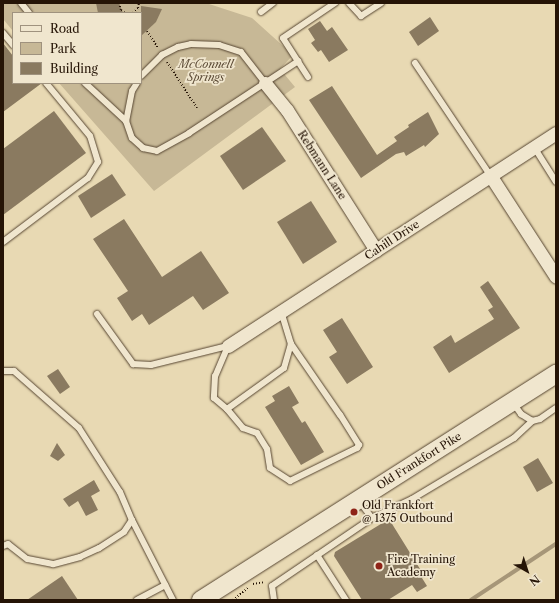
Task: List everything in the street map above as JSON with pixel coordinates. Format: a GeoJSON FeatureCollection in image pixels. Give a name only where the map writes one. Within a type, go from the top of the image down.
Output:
{"type":"FeatureCollection","features":[{"type":"Feature","properties":{"kind":"main road","name":"Old Frankfort Pike"},"geometry":{"type":"LineString","coordinates":[[201,600],[556,374]]}},
{"type":"Feature","properties":{"kind":"street","name":"Rebmann Lane"},"geometry":{"type":"LineString","coordinates":[[265,83],[287,110],[376,250]]}},
{"type":"Feature","properties":{"kind":"street","name":"Cahill Drive"},"geometry":{"type":"LineString","coordinates":[[228,346],[556,133]]}},
{"type":"Feature","properties":{"kind":"street"},"geometry":{"type":"LineString","coordinates":[[490,175],[555,272]]}},
{"type":"Feature","properties":{"kind":"lane"},"geometry":{"type":"LineString","coordinates":[[21,3],[28,12]]}},
{"type":"Feature","properties":{"kind":"lane"},"geometry":{"type":"LineString","coordinates":[[261,12],[273,3]]}},
{"type":"Feature","properties":{"kind":"lane"},"geometry":{"type":"LineString","coordinates":[[321,3],[325,9]]}},
{"type":"Feature","properties":{"kind":"lane"},"geometry":{"type":"LineString","coordinates":[[308,77],[283,38],[335,3]]}},
{"type":"Feature","properties":{"kind":"lane"},"geometry":{"type":"LineString","coordinates":[[349,3],[361,16],[381,3]]}},
{"type":"Feature","properties":{"kind":"lane"},"geometry":{"type":"LineString","coordinates":[[3,33],[12,44]]}},
{"type":"Feature","properties":{"kind":"lane"},"geometry":{"type":"LineString","coordinates":[[142,75],[162,55],[178,47],[191,44],[212,45],[241,52],[265,83]]}},
{"type":"Feature","properties":{"kind":"lane"},"geometry":{"type":"LineString","coordinates":[[86,84],[126,121],[132,138],[143,148],[157,151],[298,61]]}},
{"type":"Feature","properties":{"kind":"lane"},"geometry":{"type":"LineString","coordinates":[[415,63],[490,175]]}},
{"type":"Feature","properties":{"kind":"lane"},"geometry":{"type":"LineString","coordinates":[[3,242],[88,178],[98,162],[90,136],[47,84]]}},
{"type":"Feature","properties":{"kind":"lane"},"geometry":{"type":"LineString","coordinates":[[126,121],[132,91],[136,84]]}},
{"type":"Feature","properties":{"kind":"lane"},"geometry":{"type":"LineString","coordinates":[[534,147],[556,182]]}},
{"type":"Feature","properties":{"kind":"lane"},"geometry":{"type":"LineString","coordinates":[[228,346],[215,376],[214,398],[227,409],[243,428],[256,433],[266,449],[270,468],[290,481],[357,448],[359,445],[340,415],[291,344],[281,312]]}},
{"type":"Feature","properties":{"kind":"lane"},"geometry":{"type":"LineString","coordinates":[[97,314],[133,364],[152,365],[228,346]]}},
{"type":"Feature","properties":{"kind":"lane"},"geometry":{"type":"LineString","coordinates":[[227,409],[284,368],[291,344]]}},
{"type":"Feature","properties":{"kind":"lane"},"geometry":{"type":"LineString","coordinates":[[3,371],[14,371],[79,428],[120,492],[132,520],[173,600]]}},
{"type":"Feature","properties":{"kind":"lane"},"geometry":{"type":"LineString","coordinates":[[512,402],[522,414],[532,421]]}},
{"type":"Feature","properties":{"kind":"lane"},"geometry":{"type":"LineString","coordinates":[[274,600],[272,586],[317,555],[372,518],[412,499],[514,438],[532,421],[540,419],[556,408]]}},
{"type":"Feature","properties":{"kind":"lane"},"geometry":{"type":"LineString","coordinates":[[358,500],[372,518]]}},
{"type":"Feature","properties":{"kind":"lane"},"geometry":{"type":"LineString","coordinates":[[3,546],[8,544],[27,559],[53,564],[80,557],[99,548],[124,532],[132,520]]}},
{"type":"Feature","properties":{"kind":"lane"},"geometry":{"type":"LineString","coordinates":[[317,555],[346,600]]}},
{"type":"Feature","properties":{"kind":"lane"},"geometry":{"type":"LineString","coordinates":[[137,600],[165,585]]}},
{"type":"Feature","properties":{"kind":"path"},"geometry":{"type":"LineString","coordinates":[[119,3],[121,10],[124,12]]}},
{"type":"Feature","properties":{"kind":"path"},"geometry":{"type":"LineString","coordinates":[[133,12],[138,8],[139,3]]}},
{"type":"Feature","properties":{"kind":"path"},"geometry":{"type":"LineString","coordinates":[[147,31],[158,48]]}},
{"type":"Feature","properties":{"kind":"path"},"geometry":{"type":"LineString","coordinates":[[164,58],[197,108]]}},
{"type":"Feature","properties":{"kind":"path"},"geometry":{"type":"LineString","coordinates":[[233,600],[253,584],[266,582],[272,586]]}},
{"type":"Feature","properties":{"kind":"green space","name":"McConnell Springs"},"geometry":{"type":"Polygon","coordinates":[[[3,3],[206,3],[252,18],[293,55],[280,69],[295,87],[154,191],[60,84],[142,84],[142,12],[12,12],[12,30],[3,19],[3,3]]]}},
{"type":"Feature","properties":{"kind":"building"},"geometry":{"type":"Polygon","coordinates":[[[96,3],[119,3],[123,12],[98,12],[96,3]]]}},
{"type":"Feature","properties":{"kind":"building"},"geometry":{"type":"Polygon","coordinates":[[[141,6],[162,9],[156,22],[142,35],[142,12],[141,6]]]}},
{"type":"Feature","properties":{"kind":"building"},"geometry":{"type":"Polygon","coordinates":[[[430,17],[439,31],[418,46],[409,32],[430,17]]]}},
{"type":"Feature","properties":{"kind":"building"},"geometry":{"type":"Polygon","coordinates":[[[320,21],[327,31],[332,27],[348,50],[329,62],[321,50],[318,52],[311,43],[315,40],[308,29],[320,21]]]}},
{"type":"Feature","properties":{"kind":"building"},"geometry":{"type":"Polygon","coordinates":[[[3,43],[12,55],[12,84],[41,84],[3,112],[3,43]]]}},
{"type":"Feature","properties":{"kind":"building"},"geometry":{"type":"Polygon","coordinates":[[[332,86],[377,155],[397,141],[394,137],[409,127],[408,125],[428,112],[439,134],[425,147],[424,145],[406,156],[404,152],[396,154],[361,178],[309,100],[332,86]]]}},
{"type":"Feature","properties":{"kind":"building"},"geometry":{"type":"Polygon","coordinates":[[[54,111],[86,153],[3,215],[3,149],[54,111]]]}},
{"type":"Feature","properties":{"kind":"building"},"geometry":{"type":"Polygon","coordinates":[[[262,127],[286,161],[243,190],[220,156],[262,127]]]}},
{"type":"Feature","properties":{"kind":"building"},"geometry":{"type":"Polygon","coordinates":[[[112,174],[126,195],[91,218],[78,196],[112,174]]]}},
{"type":"Feature","properties":{"kind":"building"},"geometry":{"type":"Polygon","coordinates":[[[311,201],[337,242],[303,264],[277,222],[311,201]]]}},
{"type":"Feature","properties":{"kind":"building"},"geometry":{"type":"Polygon","coordinates":[[[124,219],[162,277],[201,251],[229,293],[203,310],[193,296],[149,325],[142,314],[132,321],[117,298],[128,291],[93,239],[124,219]]]}},
{"type":"Feature","properties":{"kind":"building"},"geometry":{"type":"Polygon","coordinates":[[[488,281],[520,328],[449,373],[433,347],[451,335],[455,343],[494,319],[488,310],[493,307],[480,287],[488,281]]]}},
{"type":"Feature","properties":{"kind":"building"},"geometry":{"type":"Polygon","coordinates":[[[342,318],[373,367],[347,384],[329,357],[337,352],[323,330],[342,318]]]}},
{"type":"Feature","properties":{"kind":"building"},"geometry":{"type":"Polygon","coordinates":[[[58,369],[70,387],[60,394],[47,376],[58,369]]]}},
{"type":"Feature","properties":{"kind":"building"},"geometry":{"type":"Polygon","coordinates":[[[289,386],[299,403],[292,407],[302,423],[305,421],[324,452],[301,465],[265,407],[275,401],[272,396],[289,386]]]}},
{"type":"Feature","properties":{"kind":"building"},"geometry":{"type":"Polygon","coordinates":[[[57,443],[65,455],[58,461],[50,456],[57,443]]]}},
{"type":"Feature","properties":{"kind":"building"},"geometry":{"type":"Polygon","coordinates":[[[538,458],[553,483],[537,492],[523,467],[538,458]]]}},
{"type":"Feature","properties":{"kind":"building"},"geometry":{"type":"Polygon","coordinates":[[[94,480],[100,491],[91,496],[98,510],[86,516],[78,501],[69,507],[63,499],[94,480]]]}},
{"type":"Feature","properties":{"kind":"building","name":"Fire Training Academy"},"geometry":{"type":"Polygon","coordinates":[[[389,519],[425,577],[422,578],[427,586],[417,592],[412,585],[388,600],[362,600],[334,556],[335,552],[389,519]]]}},
{"type":"Feature","properties":{"kind":"building"},"geometry":{"type":"Polygon","coordinates":[[[62,576],[78,600],[27,600],[62,576]]]}},
{"type":"Feature","properties":{"kind":"waterway"},"geometry":{"type":"LineString","coordinates":[[471,600],[556,544]]}},
{"type":"Feature","properties":{"kind":"place","name":"Old Frankfort @ 1375 Outbound"},"geometry":{"type":"Point","coordinates":[354,512]}},
{"type":"Feature","properties":{"kind":"place","name":"Fire Training Academy"},"geometry":{"type":"Point","coordinates":[379,566]}}]}
